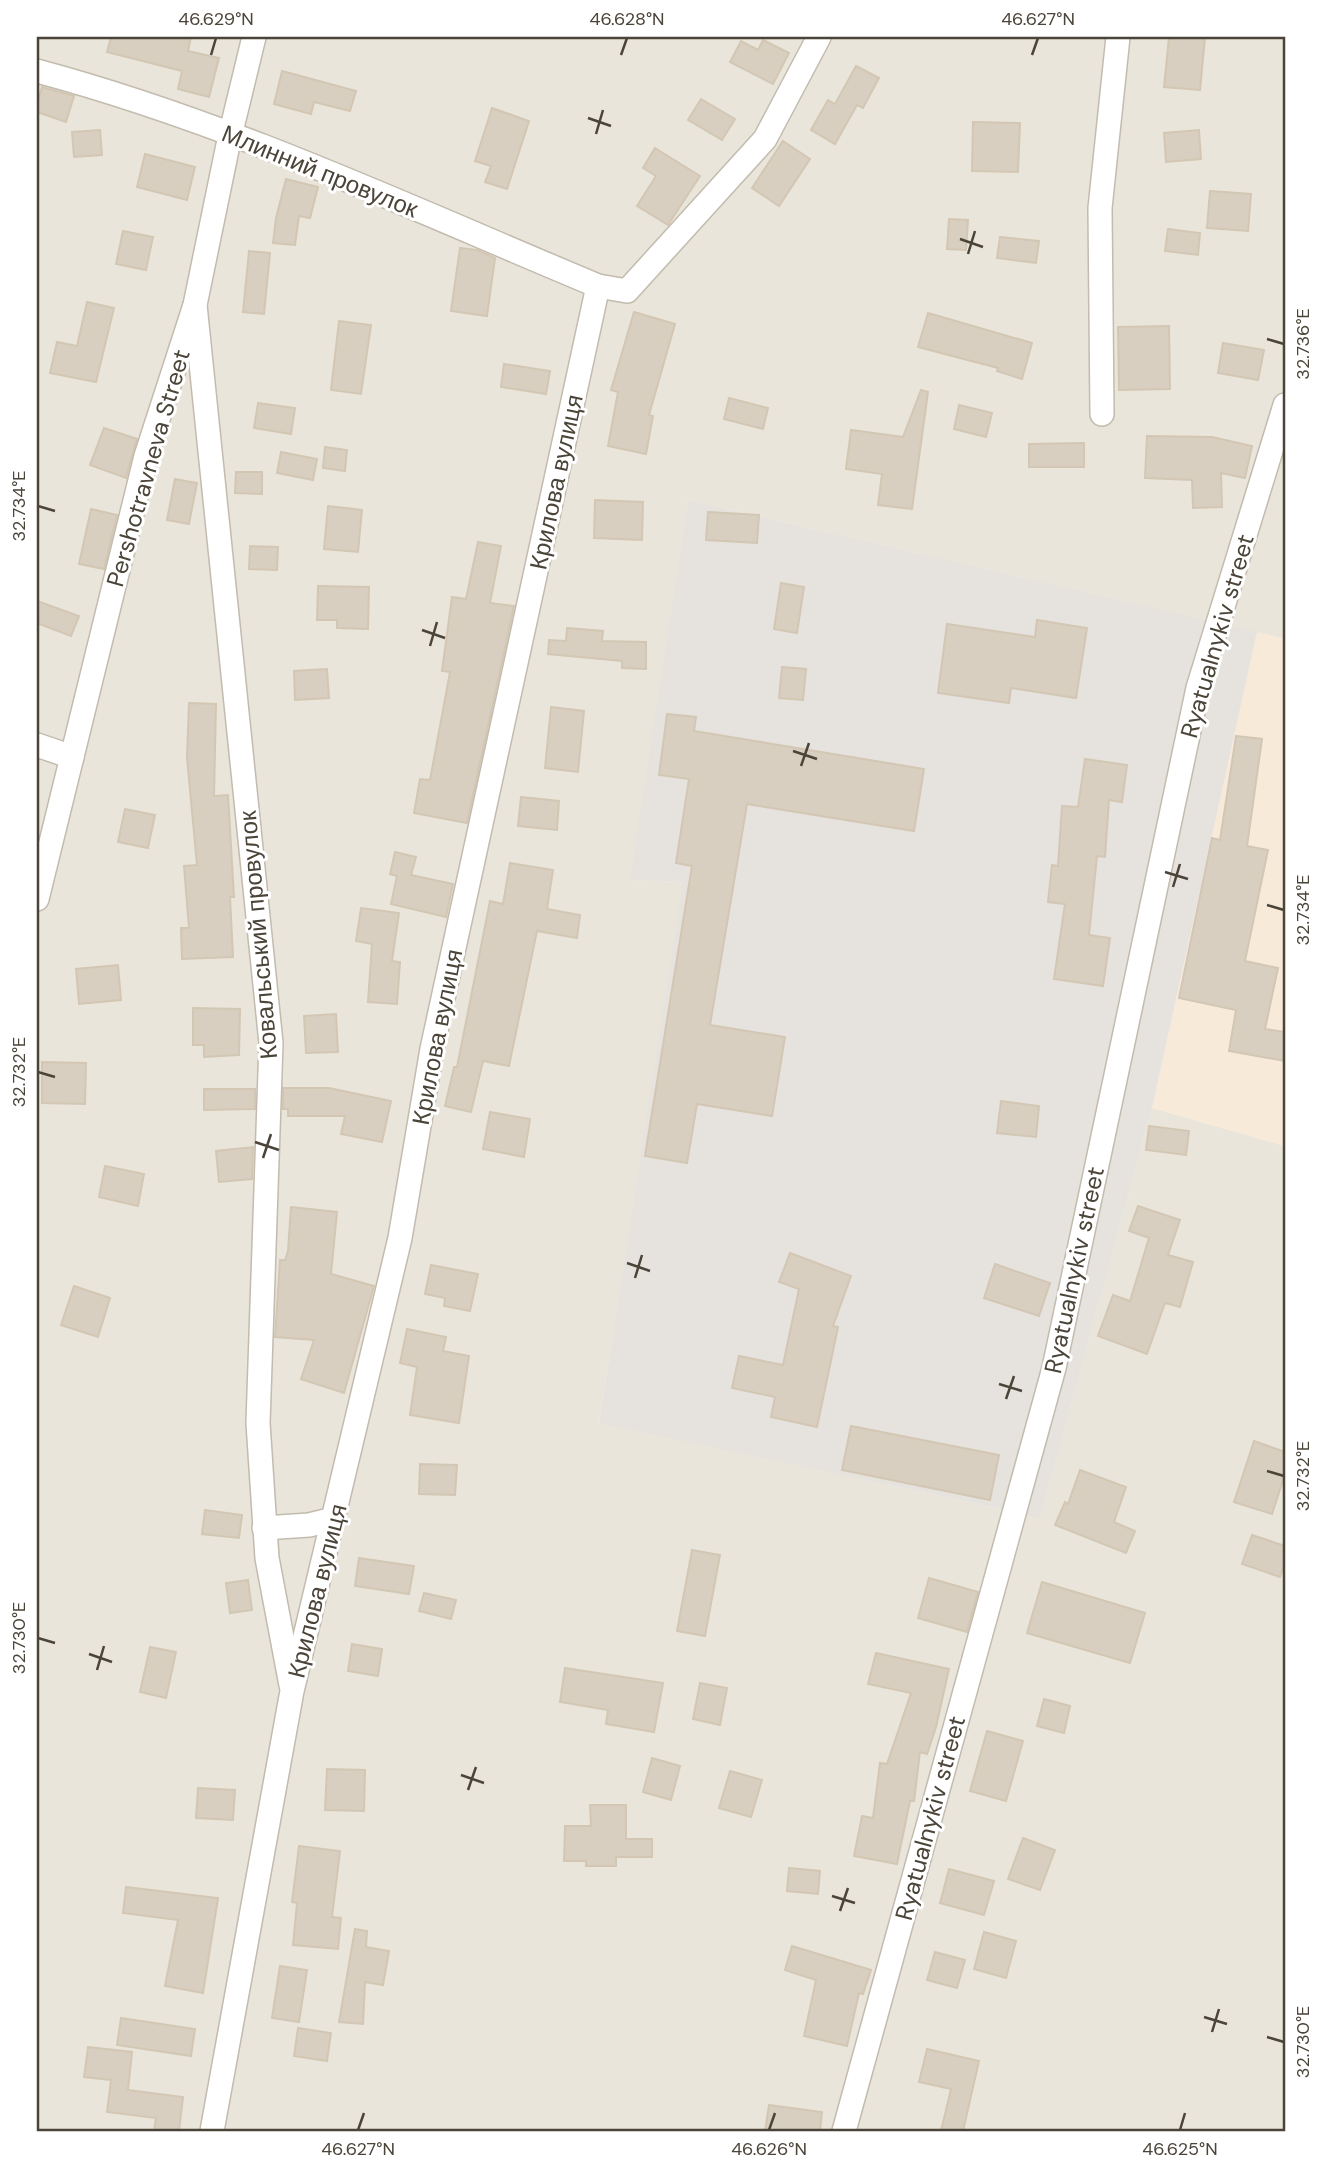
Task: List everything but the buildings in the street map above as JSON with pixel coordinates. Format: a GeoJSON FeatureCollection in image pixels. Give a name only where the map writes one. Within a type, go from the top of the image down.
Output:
{"type":"FeatureCollection","features":[{"type":"Feature","properties":{"kind":"street","name":"Pershotravneva Street"},"geometry":{"type":"LineString","coordinates":[[37,899],[146,456],[195,305],[254,37]]}},
{"type":"Feature","properties":{"kind":"street"},"geometry":{"type":"LineString","coordinates":[[598,286],[627,291],[765,139],[819,37]]}},
{"type":"Feature","properties":{"kind":"street"},"geometry":{"type":"LineString","coordinates":[[1101,414],[1100,208],[1118,37]]}},
{"type":"Feature","properties":{"kind":"street","name":"Млинний провулок"},"geometry":{"type":"LineString","coordinates":[[37,71],[93,86],[231,133],[598,286]]}},
{"type":"Feature","properties":{"kind":"street","name":"Крилова вулиця"},"geometry":{"type":"LineString","coordinates":[[212,2131],[292,1691],[400,1238],[432,1049],[598,286]]}},
{"type":"Feature","properties":{"kind":"street","name":"Ковальський провулок"},"geometry":{"type":"LineString","coordinates":[[195,305],[271,1043],[258,1423],[267,1558],[292,1691]]}},
{"type":"Feature","properties":{"kind":"street","name":"Ryatualnykiv street"},"geometry":{"type":"LineString","coordinates":[[844,2131],[1054,1368],[1198,688],[1285,405]]}},
{"type":"Feature","properties":{"kind":"street"},"geometry":{"type":"LineString","coordinates":[[37,745],[72,757]]}},
{"type":"Feature","properties":{"kind":"street"},"geometry":{"type":"LineString","coordinates":[[264,1528],[309,1525],[334,1519]]}},
{"type":"Feature","properties":{"kind":"shaded area"},"geometry":{"type":"Polygon","coordinates":[[[37,37],[1285,37],[1285,639],[688,500],[631,880],[684,882],[599,1422],[1040,1519],[1152,1108],[1285,1146],[1285,2131],[37,2131],[37,37]]]}},
{"type":"Feature","properties":{"kind":"shaded area"},"geometry":{"type":"Polygon","coordinates":[[[688,500],[1257,632],[1152,1108],[1040,1519],[599,1423],[683,882],[630,880],[688,500]]]}},
{"type":"Feature","properties":{"kind":"shaded area"},"geometry":{"type":"Polygon","coordinates":[[[1257,632],[1285,639],[1285,1146],[1152,1108],[1257,632]]]}}]}
